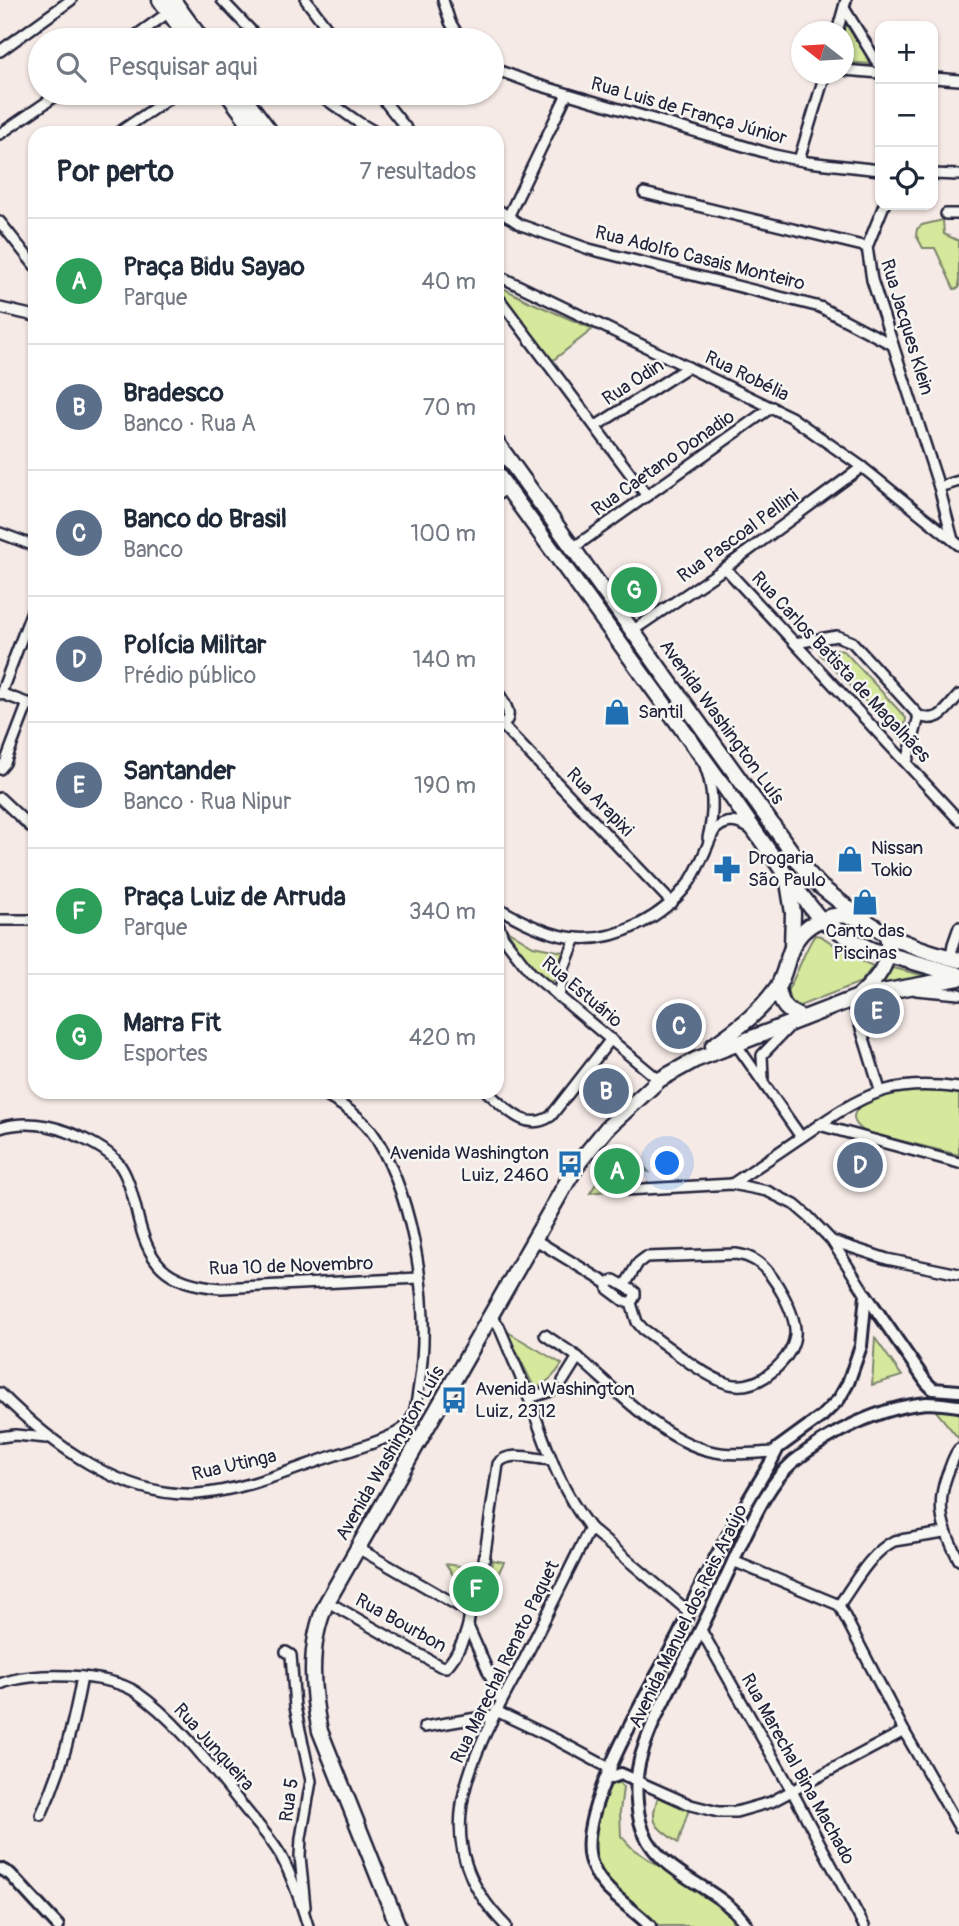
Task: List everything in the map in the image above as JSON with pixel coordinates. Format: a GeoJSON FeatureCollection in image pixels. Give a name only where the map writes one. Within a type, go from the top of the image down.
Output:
{"type":"FeatureCollection","features":[{"type":"Feature","properties":{"kind":"main road"},"geometry":{"type":"LineString","coordinates":[[167,4],[182,28]]}},
{"type":"Feature","properties":{"kind":"main road"},"geometry":{"type":"LineString","coordinates":[[167,4],[190,28]]}},
{"type":"Feature","properties":{"kind":"main road"},"geometry":{"type":"LineString","coordinates":[[236,105],[252,126]]}},
{"type":"Feature","properties":{"kind":"main road"},"geometry":{"type":"LineString","coordinates":[[250,105],[266,126]]}},
{"type":"Feature","properties":{"kind":"main road","name":"Avenida Washington Luís"},"geometry":{"type":"LineString","coordinates":[[504,453],[712,737],[802,866],[821,887],[887,935],[955,959]]}},
{"type":"Feature","properties":{"kind":"main road","name":"Avenida Washington Luís"},"geometry":{"type":"LineString","coordinates":[[504,495],[700,753],[786,877],[820,919],[854,942],[959,977]]}},
{"type":"Feature","properties":{"kind":"main road"},"geometry":{"type":"LineString","coordinates":[[786,877],[792,901],[792,947]]}},
{"type":"Feature","properties":{"kind":"main road"},"geometry":{"type":"LineString","coordinates":[[792,947],[802,933],[820,919],[841,915],[862,919]]}},
{"type":"Feature","properties":{"kind":"main road"},"geometry":{"type":"LineString","coordinates":[[887,935],[889,955]]}},
{"type":"Feature","properties":{"kind":"main road","name":"Avenida Washington Luís"},"geometry":{"type":"LineString","coordinates":[[398,1926],[320,1731],[313,1701],[312,1673],[318,1620],[566,1182],[589,1149],[612,1123],[659,1080],[695,1060],[744,1025],[778,987],[792,947]]}},
{"type":"Feature","properties":{"kind":"main road","name":"Avenida Washington Luís"},"geometry":{"type":"LineString","coordinates":[[695,1060],[855,998],[876,979],[889,955]]}},
{"type":"Feature","properties":{"kind":"main road"},"geometry":{"type":"LineString","coordinates":[[855,998],[959,977]]}},
{"type":"Feature","properties":{"kind":"main road"},"geometry":{"type":"LineString","coordinates":[[778,987],[782,1004],[800,1019]]}},
{"type":"Feature","properties":{"kind":"street"},"geometry":{"type":"LineString","coordinates":[[32,28],[71,0]]}},
{"type":"Feature","properties":{"kind":"street"},"geometry":{"type":"LineString","coordinates":[[222,0],[249,28]]}},
{"type":"Feature","properties":{"kind":"street"},"geometry":{"type":"LineString","coordinates":[[306,0],[327,28]]}},
{"type":"Feature","properties":{"kind":"street"},"geometry":{"type":"LineString","coordinates":[[443,0],[454,28]]}},
{"type":"Feature","properties":{"kind":"street"},"geometry":{"type":"LineString","coordinates":[[142,28],[167,4]]}},
{"type":"Feature","properties":{"kind":"street"},"geometry":{"type":"LineString","coordinates":[[840,21],[845,4]]}},
{"type":"Feature","properties":{"kind":"street"},"geometry":{"type":"LineString","coordinates":[[845,4],[875,58]]}},
{"type":"Feature","properties":{"kind":"street"},"geometry":{"type":"LineString","coordinates":[[0,51],[28,31]]}},
{"type":"Feature","properties":{"kind":"street"},"geometry":{"type":"LineString","coordinates":[[854,71],[875,73]]}},
{"type":"Feature","properties":{"kind":"street","name":"Rua Luis de França Júnior"},"geometry":{"type":"LineString","coordinates":[[504,74],[774,155],[875,169]]}},
{"type":"Feature","properties":{"kind":"street"},"geometry":{"type":"LineString","coordinates":[[938,78],[959,80]]}},
{"type":"Feature","properties":{"kind":"street"},"geometry":{"type":"LineString","coordinates":[[799,160],[822,84]]}},
{"type":"Feature","properties":{"kind":"street"},"geometry":{"type":"LineString","coordinates":[[508,217],[567,94]]}},
{"type":"Feature","properties":{"kind":"street"},"geometry":{"type":"LineString","coordinates":[[0,134],[42,105]]}},
{"type":"Feature","properties":{"kind":"street"},"geometry":{"type":"LineString","coordinates":[[128,126],[159,105]]}},
{"type":"Feature","properties":{"kind":"street"},"geometry":{"type":"LineString","coordinates":[[334,105],[365,126]]}},
{"type":"Feature","properties":{"kind":"street"},"geometry":{"type":"LineString","coordinates":[[388,105],[404,126]]}},
{"type":"Feature","properties":{"kind":"street"},"geometry":{"type":"LineString","coordinates":[[938,174],[959,175]]}},
{"type":"Feature","properties":{"kind":"street"},"geometry":{"type":"LineString","coordinates":[[644,193],[867,247]]}},
{"type":"Feature","properties":{"kind":"street","name":"Rua Jacques Klein"},"geometry":{"type":"LineString","coordinates":[[882,210],[867,247],[872,281],[956,543]]}},
{"type":"Feature","properties":{"kind":"street","name":"Rua Adolfo Casais Monteiro"},"geometry":{"type":"LineString","coordinates":[[504,214],[521,225],[612,256],[820,307],[893,345]]}},
{"type":"Feature","properties":{"kind":"street"},"geometry":{"type":"LineString","coordinates":[[946,214],[959,214]]}},
{"type":"Feature","properties":{"kind":"street"},"geometry":{"type":"LineString","coordinates":[[0,222],[28,257]]}},
{"type":"Feature","properties":{"kind":"street","name":"Rua Robélia"},"geometry":{"type":"LineString","coordinates":[[504,278],[772,407],[802,424],[862,467],[956,543]]}},
{"type":"Feature","properties":{"kind":"street"},"geometry":{"type":"LineString","coordinates":[[504,305],[647,496]]}},
{"type":"Feature","properties":{"kind":"street"},"geometry":{"type":"LineString","coordinates":[[0,308],[28,314]]}},
{"type":"Feature","properties":{"kind":"street","name":"Rua Odin"},"geometry":{"type":"LineString","coordinates":[[596,426],[688,367]]}},
{"type":"Feature","properties":{"kind":"street","name":"Rua Caetano Donadio"},"geometry":{"type":"LineString","coordinates":[[573,548],[772,407]]}},
{"type":"Feature","properties":{"kind":"street","name":"Rua Pascoal Pellini"},"geometry":{"type":"LineString","coordinates":[[632,631],[725,568],[862,467]]}},
{"type":"Feature","properties":{"kind":"street"},"geometry":{"type":"LineString","coordinates":[[939,487],[959,481]]}},
{"type":"Feature","properties":{"kind":"street"},"geometry":{"type":"LineString","coordinates":[[0,533],[28,547]]}},
{"type":"Feature","properties":{"kind":"street","name":"Rua Carlos Batista de Magalhães"},"geometry":{"type":"LineString","coordinates":[[725,568],[959,820]]}},
{"type":"Feature","properties":{"kind":"street"},"geometry":{"type":"LineString","coordinates":[[28,622],[1,693],[28,703]]}},
{"type":"Feature","properties":{"kind":"street"},"geometry":{"type":"LineString","coordinates":[[795,643],[837,636],[849,639],[919,716],[932,720],[937,718],[959,695]]}},
{"type":"Feature","properties":{"kind":"street"},"geometry":{"type":"LineString","coordinates":[[504,703],[509,716],[504,722]]}},
{"type":"Feature","properties":{"kind":"street"},"geometry":{"type":"LineString","coordinates":[[0,769],[28,713]]}},
{"type":"Feature","properties":{"kind":"street"},"geometry":{"type":"LineString","coordinates":[[907,762],[919,716]]}},
{"type":"Feature","properties":{"kind":"street","name":"Rua Arapixi"},"geometry":{"type":"LineString","coordinates":[[504,731],[672,903]]}},
{"type":"Feature","properties":{"kind":"street"},"geometry":{"type":"LineString","coordinates":[[700,753],[708,775],[713,811],[705,850]]}},
{"type":"Feature","properties":{"kind":"street"},"geometry":{"type":"LineString","coordinates":[[0,798],[28,824]]}},
{"type":"Feature","properties":{"kind":"street"},"geometry":{"type":"LineString","coordinates":[[504,910],[543,930],[576,938],[622,932],[672,903],[690,882],[714,831],[725,823],[735,822],[755,832]]}},
{"type":"Feature","properties":{"kind":"street"},"geometry":{"type":"LineString","coordinates":[[0,920],[28,920]]}},
{"type":"Feature","properties":{"kind":"street"},"geometry":{"type":"LineString","coordinates":[[955,959],[953,944],[959,927]]}},
{"type":"Feature","properties":{"kind":"street"},"geometry":{"type":"LineString","coordinates":[[559,997],[564,968],[576,938]]}},
{"type":"Feature","properties":{"kind":"street","name":"Rua Estuário"},"geometry":{"type":"LineString","coordinates":[[504,940],[516,956],[559,997],[659,1080]]}},
{"type":"Feature","properties":{"kind":"street"},"geometry":{"type":"LineString","coordinates":[[904,989],[959,995]]}},
{"type":"Feature","properties":{"kind":"street"},"geometry":{"type":"LineString","coordinates":[[855,998],[880,1090]]}},
{"type":"Feature","properties":{"kind":"street"},"geometry":{"type":"LineString","coordinates":[[763,1080],[762,1055],[800,1019]]}},
{"type":"Feature","properties":{"kind":"street"},"geometry":{"type":"LineString","coordinates":[[496,1099],[527,1122],[542,1122],[551,1116],[611,1039]]}},
{"type":"Feature","properties":{"kind":"street"},"geometry":{"type":"LineString","coordinates":[[736,1044],[801,1137]]}},
{"type":"Feature","properties":{"kind":"street"},"geometry":{"type":"LineString","coordinates":[[732,1184],[854,1101],[880,1090],[914,1084],[959,1087]]}},
{"type":"Feature","properties":{"kind":"street"},"geometry":{"type":"LineString","coordinates":[[330,1099],[355,1114],[376,1138],[402,1199],[415,1249],[419,1278]]}},
{"type":"Feature","properties":{"kind":"street","name":"Rua 10 de Novembro"},"geometry":{"type":"LineString","coordinates":[[0,1128],[28,1123],[55,1127],[76,1135],[114,1158],[129,1185],[149,1252],[165,1271],[195,1286],[221,1288],[419,1278]]}},
{"type":"Feature","properties":{"kind":"street"},"geometry":{"type":"LineString","coordinates":[[819,1125],[959,1163]]}},
{"type":"Feature","properties":{"kind":"street"},"geometry":{"type":"LineString","coordinates":[[626,1190],[732,1184],[767,1191],[795,1205],[832,1241],[926,1382],[933,1389],[959,1391]]}},
{"type":"Feature","properties":{"kind":"street"},"geometry":{"type":"LineString","coordinates":[[534,1239],[608,1284],[611,1292],[631,1303]]}},
{"type":"Feature","properties":{"kind":"street"},"geometry":{"type":"LineString","coordinates":[[832,1241],[887,1259],[959,1274]]}},
{"type":"Feature","properties":{"kind":"street"},"geometry":{"type":"LineString","coordinates":[[608,1284],[614,1280],[636,1293],[631,1303],[637,1322],[643,1329],[715,1378],[731,1384],[743,1385],[758,1381],[776,1369],[790,1351],[795,1335],[790,1309],[784,1296],[757,1262],[746,1256],[646,1257],[638,1263],[625,1285]]}},
{"type":"Feature","properties":{"kind":"street","name":"Rua Utinga"},"geometry":{"type":"LineString","coordinates":[[0,1393],[51,1439],[101,1470],[136,1486],[160,1492],[200,1493],[250,1483],[393,1435],[406,1426],[410,1420],[422,1362],[424,1319],[419,1278]]}},
{"type":"Feature","properties":{"kind":"street","name":"Avenida Manuel dos Reis Araújo"},"geometry":{"type":"LineString","coordinates":[[650,1926],[603,1883],[591,1861],[589,1832],[609,1774],[727,1534],[771,1462],[774,1452],[822,1416],[839,1399],[861,1346],[866,1295]]}},
{"type":"Feature","properties":{"kind":"street"},"geometry":{"type":"LineString","coordinates":[[491,1316],[499,1326],[529,1398],[563,1489],[590,1528],[689,1612]]}},
{"type":"Feature","properties":{"kind":"street"},"geometry":{"type":"LineString","coordinates":[[545,1335],[578,1357],[651,1420],[688,1443],[726,1454],[774,1452]]}},
{"type":"Feature","properties":{"kind":"street"},"geometry":{"type":"LineString","coordinates":[[563,1381],[578,1357]]}},
{"type":"Feature","properties":{"kind":"street"},"geometry":{"type":"LineString","coordinates":[[529,1398],[551,1391]]}},
{"type":"Feature","properties":{"kind":"street","name":"Avenida Manuel dos Reis Araújo"},"geometry":{"type":"LineString","coordinates":[[747,1926],[731,1908],[663,1860],[647,1840],[640,1822],[637,1781],[642,1751],[666,1696],[733,1561],[775,1483],[792,1464],[849,1425],[928,1403],[959,1406]]}},
{"type":"Feature","properties":{"kind":"street"},"geometry":{"type":"LineString","coordinates":[[0,1437],[34,1435],[51,1439]]}},
{"type":"Feature","properties":{"kind":"street"},"geometry":{"type":"LineString","coordinates":[[959,1449],[941,1495],[944,1533],[959,1560]]}},
{"type":"Feature","properties":{"kind":"street"},"geometry":{"type":"LineString","coordinates":[[484,1560],[500,1460],[507,1456],[550,1460]]}},
{"type":"Feature","properties":{"kind":"street","name":"Rua Marechal Renato Paquet"},"geometry":{"type":"LineString","coordinates":[[506,1926],[485,1903],[471,1877],[463,1852],[459,1828],[463,1788],[495,1713],[590,1528]]}},
{"type":"Feature","properties":{"kind":"street"},"geometry":{"type":"LineString","coordinates":[[839,1605],[871,1561],[888,1545],[894,1541],[944,1533]]}},
{"type":"Feature","properties":{"kind":"street"},"geometry":{"type":"LineString","coordinates":[[363,1551],[465,1609],[470,1615],[468,1626],[501,1701]]}},
{"type":"Feature","properties":{"kind":"street"},"geometry":{"type":"LineString","coordinates":[[733,1561],[839,1605],[904,1731],[959,1827]]}},
{"type":"Feature","properties":{"kind":"street","name":"Rua Bourbon"},"geometry":{"type":"LineString","coordinates":[[335,1606],[443,1667],[449,1666],[468,1626]]}},
{"type":"Feature","properties":{"kind":"street","name":"Rua Marechal Bina Machado"},"geometry":{"type":"LineString","coordinates":[[701,1630],[864,1926]]}},
{"type":"Feature","properties":{"kind":"street","name":"Rua 5"},"geometry":{"type":"LineString","coordinates":[[285,1652],[291,1655],[295,1707],[311,1781],[301,1838],[305,1916]]}},
{"type":"Feature","properties":{"kind":"street","name":"Rua Junqueira"},"geometry":{"type":"LineString","coordinates":[[0,1685],[39,1676],[82,1677],[135,1692],[189,1741],[275,1846],[305,1916]]}},
{"type":"Feature","properties":{"kind":"street"},"geometry":{"type":"LineString","coordinates":[[41,1815],[67,1751],[82,1677]]}},
{"type":"Feature","properties":{"kind":"street"},"geometry":{"type":"LineString","coordinates":[[424,1727],[495,1713],[555,1738],[609,1774],[621,1774],[691,1805],[718,1812],[752,1809],[792,1791],[904,1731]]}},
{"type":"Feature","properties":{"kind":"street"},"geometry":{"type":"LineString","coordinates":[[0,1869],[10,1874],[58,1926]]}},
{"type":"Feature","properties":{"kind":"street"},"geometry":{"type":"LineString","coordinates":[[305,1916],[308,1926]]}},
{"type":"Feature","properties":{"kind":"green space"},"geometry":{"type":"Polygon","coordinates":[[[854,37],[872,64],[854,63],[854,37]]]}},
{"type":"Feature","properties":{"kind":"green space"},"geometry":{"type":"Polygon","coordinates":[[[943,220],[944,234],[959,241],[959,288],[954,289],[935,248],[923,248],[916,235],[917,229],[922,225],[943,220]]]}},
{"type":"Feature","properties":{"kind":"green space"},"geometry":{"type":"Polygon","coordinates":[[[504,289],[593,329],[552,361],[504,296],[504,289]]]}},
{"type":"Feature","properties":{"kind":"green space"},"geometry":{"type":"Polygon","coordinates":[[[837,649],[845,652],[906,718],[903,740],[820,654],[821,651],[837,649]]]}},
{"type":"Feature","properties":{"kind":"green space"},"geometry":{"type":"Polygon","coordinates":[[[507,930],[533,946],[563,952],[552,984],[525,959],[507,930]]]}},
{"type":"Feature","properties":{"kind":"green space"},"geometry":{"type":"Polygon","coordinates":[[[815,935],[873,966],[861,982],[797,1007],[789,1002],[787,991],[815,935]]]}},
{"type":"Feature","properties":{"kind":"green space"},"geometry":{"type":"Polygon","coordinates":[[[893,968],[926,976],[882,986],[879,983],[893,968]]]}},
{"type":"Feature","properties":{"kind":"green space"},"geometry":{"type":"Polygon","coordinates":[[[907,1089],[959,1094],[959,1155],[865,1132],[856,1123],[854,1115],[858,1108],[877,1098],[907,1089]]]}},
{"type":"Feature","properties":{"kind":"green space"},"geometry":{"type":"Polygon","coordinates":[[[627,1147],[649,1172],[632,1169],[627,1173],[621,1189],[590,1193],[612,1159],[627,1147]]]}},
{"type":"Feature","properties":{"kind":"green space"},"geometry":{"type":"Polygon","coordinates":[[[506,1331],[562,1364],[554,1376],[535,1389],[506,1331]]]}},
{"type":"Feature","properties":{"kind":"green space"},"geometry":{"type":"Polygon","coordinates":[[[875,1338],[902,1376],[872,1385],[875,1338]]]}},
{"type":"Feature","properties":{"kind":"green space"},"geometry":{"type":"Polygon","coordinates":[[[935,1410],[959,1412],[959,1439],[935,1410]]]}},
{"type":"Feature","properties":{"kind":"green space"},"geometry":{"type":"Polygon","coordinates":[[[492,1560],[504,1562],[478,1615],[446,1564],[473,1568],[477,1565],[491,1567],[492,1560]]]}},
{"type":"Feature","properties":{"kind":"green space"},"geometry":{"type":"Polygon","coordinates":[[[618,1781],[623,1787],[621,1836],[633,1849],[726,1910],[735,1926],[654,1926],[611,1883],[596,1857],[593,1827],[607,1791],[618,1781]]]}},
{"type":"Feature","properties":{"kind":"green space"},"geometry":{"type":"Polygon","coordinates":[[[659,1795],[689,1809],[678,1843],[664,1833],[654,1819],[659,1795]]]}},
{"type":"Feature","properties":{"kind":"place","name":"Marra Fit"},"geometry":{"type":"Point","coordinates":[634,590]}},
{"type":"Feature","properties":{"kind":"place","name":"Santil"},"geometry":{"type":"Point","coordinates":[617,712]}},
{"type":"Feature","properties":{"kind":"place","name":"Nissan Tokio"},"geometry":{"type":"Point","coordinates":[850,859]}},
{"type":"Feature","properties":{"kind":"place","name":"Drogaria São Paulo"},"geometry":{"type":"Point","coordinates":[727,869]}},
{"type":"Feature","properties":{"kind":"place","name":"Canto das Piscinas"},"geometry":{"type":"Point","coordinates":[865,902]}},
{"type":"Feature","properties":{"kind":"place","name":"Santander"},"geometry":{"type":"Point","coordinates":[877,1011]}},
{"type":"Feature","properties":{"kind":"place","name":"Banco do Brasil"},"geometry":{"type":"Point","coordinates":[679,1026]}},
{"type":"Feature","properties":{"kind":"place","name":"Bradesco"},"geometry":{"type":"Point","coordinates":[606,1091]}},
{"type":"Feature","properties":{"kind":"place","name":"Avenida Washington Luiz, 2460"},"geometry":{"type":"Point","coordinates":[570,1164]}},
{"type":"Feature","properties":{"kind":"place","name":"Polícia Militar"},"geometry":{"type":"Point","coordinates":[860,1165]}},
{"type":"Feature","properties":{"kind":"place","name":"Praça Bidu Sayao"},"geometry":{"type":"Point","coordinates":[617,1171]}},
{"type":"Feature","properties":{"kind":"place","name":"Avenida Washington Luiz, 2312"},"geometry":{"type":"Point","coordinates":[454,1400]}},
{"type":"Feature","properties":{"kind":"place","name":"Praça Luiz de Arruda"},"geometry":{"type":"Point","coordinates":[476,1589]}}]}
